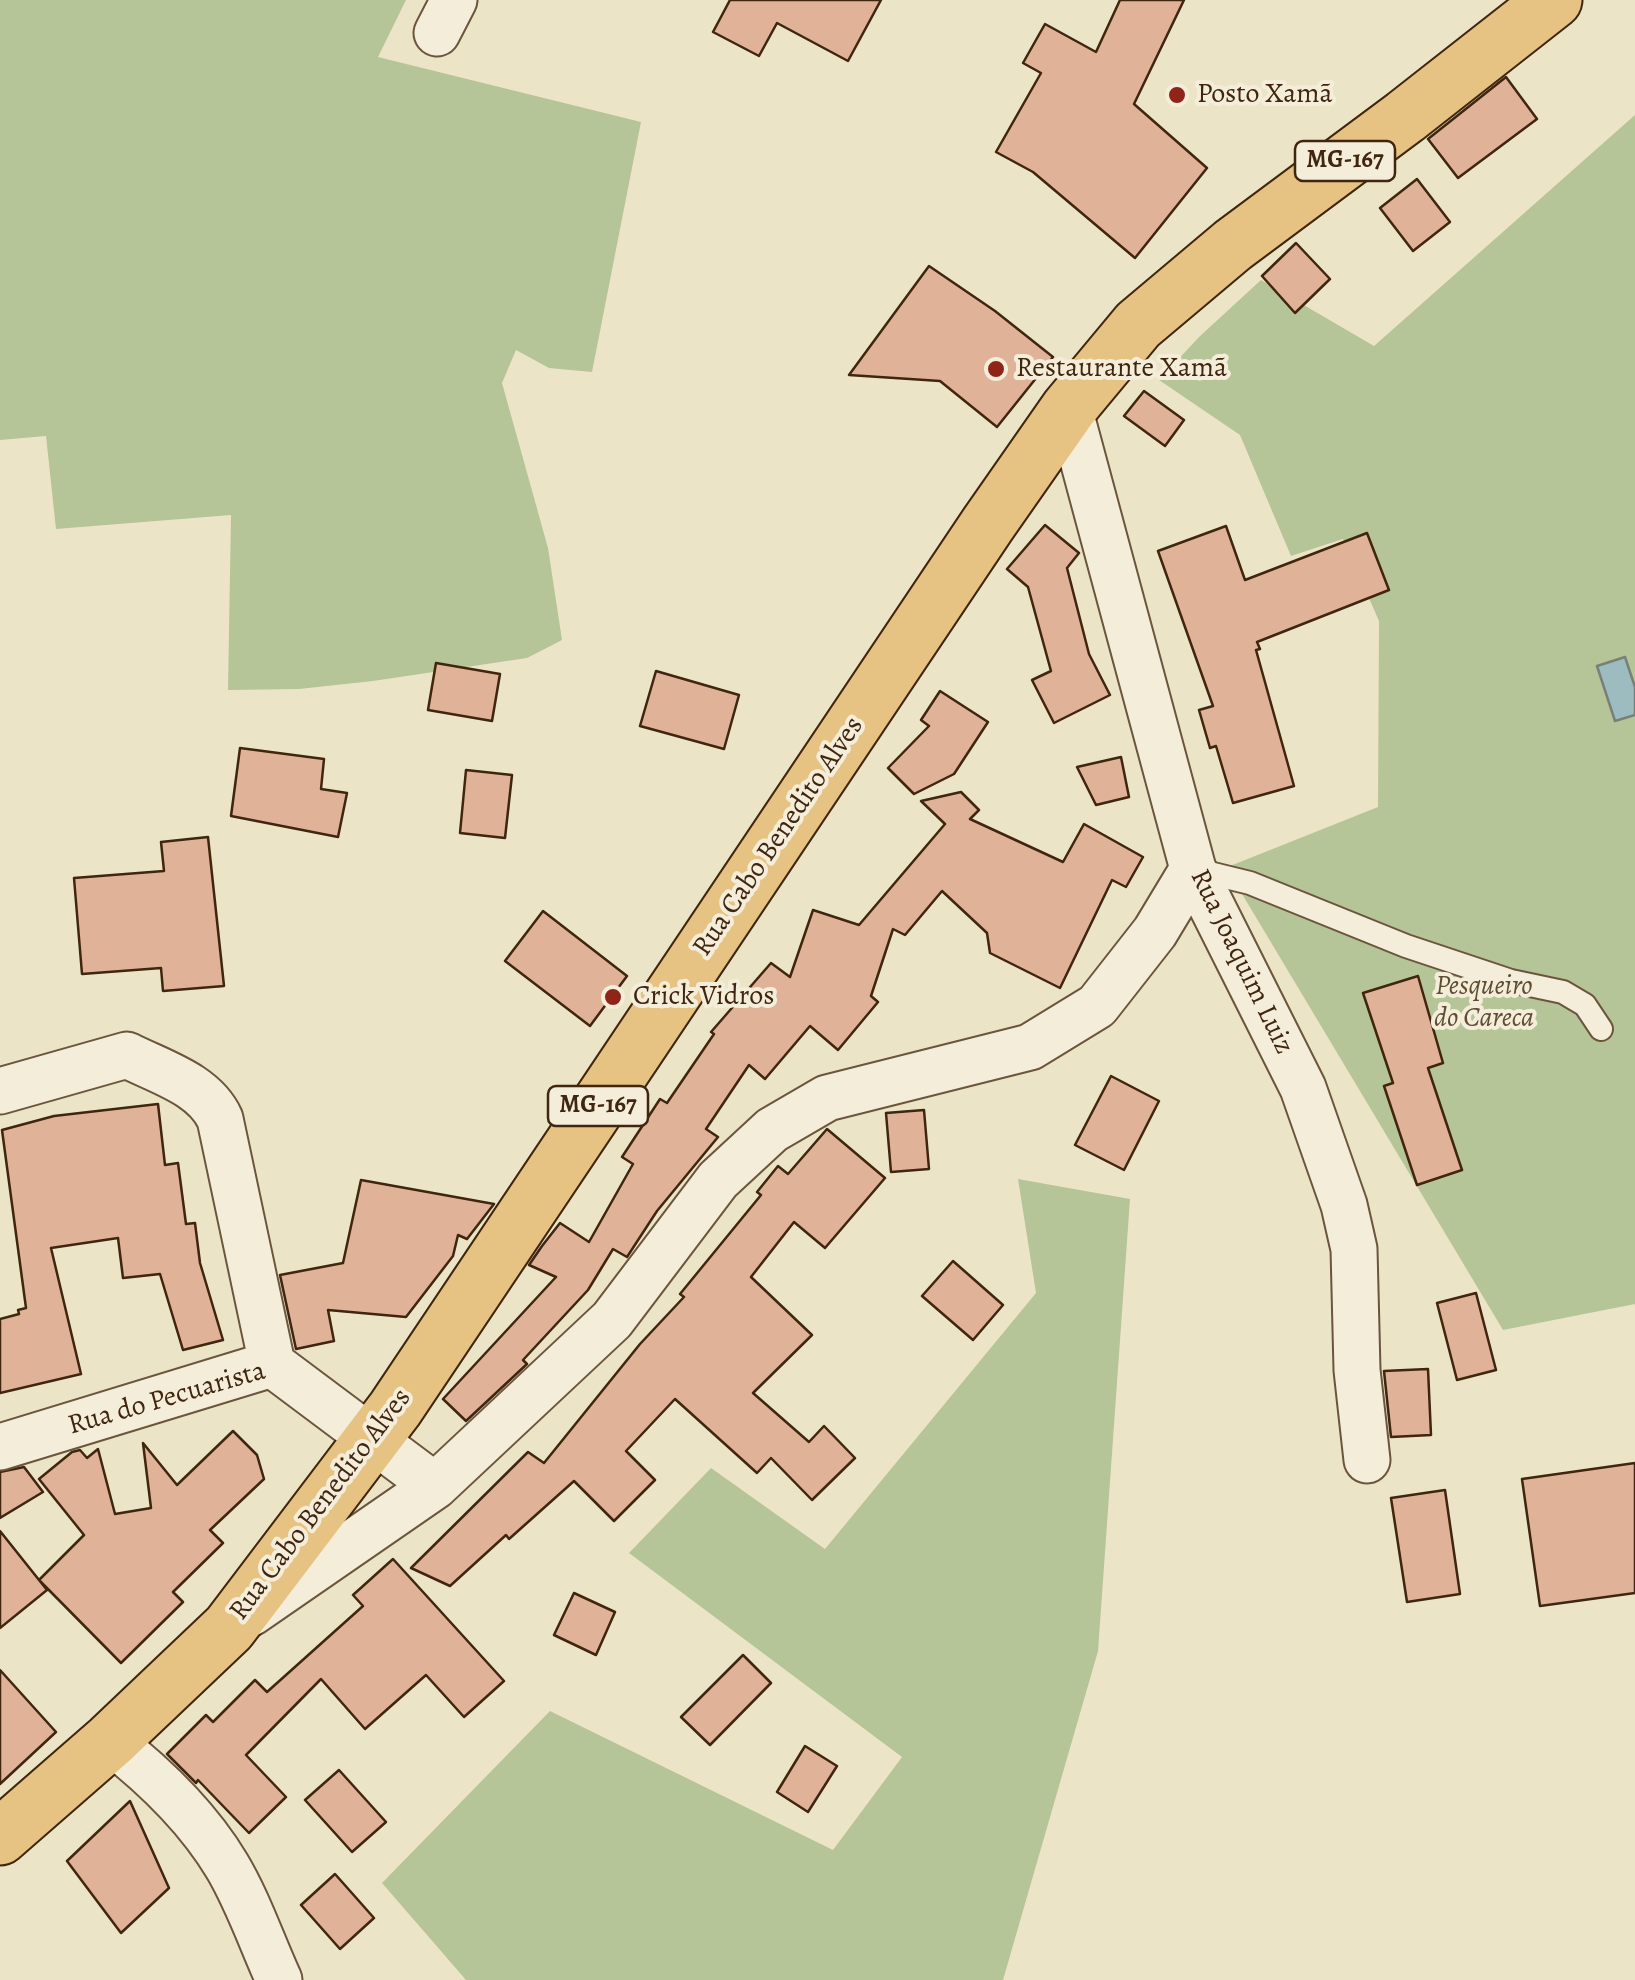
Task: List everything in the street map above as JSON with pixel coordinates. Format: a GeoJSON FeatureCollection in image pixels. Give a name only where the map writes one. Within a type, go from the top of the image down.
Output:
{"type":"FeatureCollection","features":[{"type":"Feature","properties":{"kind":"main road","name":"Rua Cabo Benedito Alves"},"geometry":{"type":"LineString","coordinates":[[0,1838],[110,1741],[228,1628],[395,1410],[988,524],[1070,408],[1138,325],[1233,245],[1554,0]]}},
{"type":"Feature","properties":{"kind":"street","name":"Rua Joaquim Luiz"},"geometry":{"type":"LineString","coordinates":[[1070,408],[1193,869],[1303,1088],[1344,1205],[1354,1250],[1357,1370],[1367,1460]]}},
{"type":"Feature","properties":{"kind":"street"},"geometry":{"type":"LineString","coordinates":[[228,1628],[435,1486],[612,1320],[718,1180],[772,1130],[826,1098],[1030,1047],[1097,1006],[1155,932],[1193,869]]}},
{"type":"Feature","properties":{"kind":"street"},"geometry":{"type":"LineString","coordinates":[[0,1090],[127,1056],[196,1090],[213,1104],[220,1119],[272,1364]]}},
{"type":"Feature","properties":{"kind":"street","name":"Rua do Pecuarista"},"geometry":{"type":"LineString","coordinates":[[0,1447],[272,1364],[435,1486]]}},
{"type":"Feature","properties":{"kind":"street"},"geometry":{"type":"LineString","coordinates":[[110,1741],[146,1768],[192,1817],[228,1867],[279,1980]]}},
{"type":"Feature","properties":{"kind":"lane"},"geometry":{"type":"LineString","coordinates":[[1193,869],[1250,883],[1406,946],[1494,975],[1563,992],[1585,1005],[1601,1029]]}},
{"type":"Feature","properties":{"kind":"green space"},"geometry":{"type":"Polygon","coordinates":[[[0,0],[406,0],[378,57],[641,122],[592,372],[549,368],[516,350],[502,383],[548,548],[562,640],[527,658],[299,689],[228,690],[231,515],[56,529],[46,436],[0,440],[0,0]]]}},
{"type":"Feature","properties":{"kind":"green space","name":"Pesqueiro do Careca"},"geometry":{"type":"Polygon","coordinates":[[[1635,115],[1635,1304],[1503,1330],[1239,889],[1230,866],[1378,807],[1379,621],[1343,539],[1291,556],[1240,435],[1159,380],[1261,280],[1374,346],[1635,115]]]}},
{"type":"Feature","properties":{"kind":"green space"},"geometry":{"type":"Polygon","coordinates":[[[1018,1179],[1130,1199],[1098,1651],[1003,1980],[466,1980],[382,1883],[550,1711],[833,1850],[902,1757],[629,1553],[711,1468],[825,1549],[1036,1293],[1018,1179]]]}},
{"type":"Feature","properties":{"kind":"water"},"geometry":{"type":"Polygon","coordinates":[[[1625,657],[1635,687],[1635,715],[1615,721],[1597,666],[1625,657]]]}},
{"type":"Feature","properties":{"kind":"building"},"geometry":{"type":"Polygon","coordinates":[[[730,0],[881,0],[848,61],[777,23],[759,56],[713,32],[730,0]]]}},
{"type":"Feature","properties":{"kind":"building"},"geometry":{"type":"Polygon","coordinates":[[[1120,0],[1184,0],[1134,104],[1207,168],[1135,258],[1033,172],[996,152],[1041,73],[1023,63],[1045,24],[1096,52],[1120,0]]]}},
{"type":"Feature","properties":{"kind":"building"},"geometry":{"type":"Polygon","coordinates":[[[1506,77],[1537,119],[1458,178],[1428,139],[1506,77]]]}},
{"type":"Feature","properties":{"kind":"building"},"geometry":{"type":"Polygon","coordinates":[[[1417,179],[1450,222],[1413,251],[1380,208],[1417,179]]]}},
{"type":"Feature","properties":{"kind":"building"},"geometry":{"type":"Polygon","coordinates":[[[1296,243],[1330,279],[1295,313],[1262,276],[1296,243]]]}},
{"type":"Feature","properties":{"kind":"building"},"geometry":{"type":"Polygon","coordinates":[[[929,266],[1053,357],[997,427],[940,381],[849,375],[929,266]]]}},
{"type":"Feature","properties":{"kind":"building"},"geometry":{"type":"Polygon","coordinates":[[[1144,391],[1184,420],[1165,446],[1124,416],[1144,391]]]}},
{"type":"Feature","properties":{"kind":"building"},"geometry":{"type":"Polygon","coordinates":[[[1045,525],[1079,553],[1067,568],[1089,654],[1110,695],[1054,723],[1032,680],[1051,671],[1028,587],[1007,569],[1045,525]]]}},
{"type":"Feature","properties":{"kind":"building"},"geometry":{"type":"Polygon","coordinates":[[[1226,526],[1245,580],[1367,533],[1389,590],[1257,642],[1294,786],[1233,803],[1216,746],[1210,748],[1199,710],[1213,706],[1158,551],[1226,526]]]}},
{"type":"Feature","properties":{"kind":"building"},"geometry":{"type":"Polygon","coordinates":[[[436,663],[500,674],[492,721],[428,710],[436,663]]]}},
{"type":"Feature","properties":{"kind":"building"},"geometry":{"type":"Polygon","coordinates":[[[656,671],[739,695],[724,749],[640,726],[656,671]]]}},
{"type":"Feature","properties":{"kind":"building"},"geometry":{"type":"Polygon","coordinates":[[[940,691],[988,722],[954,774],[914,794],[888,768],[929,726],[921,720],[940,691]]]}},
{"type":"Feature","properties":{"kind":"building"},"geometry":{"type":"Polygon","coordinates":[[[240,748],[324,759],[321,789],[347,793],[338,837],[231,816],[240,748]]]}},
{"type":"Feature","properties":{"kind":"building"},"geometry":{"type":"Polygon","coordinates":[[[1121,757],[1129,797],[1096,805],[1077,767],[1121,757]]]}},
{"type":"Feature","properties":{"kind":"building"},"geometry":{"type":"Polygon","coordinates":[[[466,770],[512,775],[505,838],[460,833],[466,770]]]}},
{"type":"Feature","properties":{"kind":"building"},"geometry":{"type":"Polygon","coordinates":[[[961,792],[979,810],[970,819],[1063,862],[1084,824],[1143,857],[1126,887],[1112,880],[1060,988],[990,953],[987,933],[942,891],[905,935],[893,929],[871,996],[878,1002],[838,1050],[810,1026],[765,1079],[749,1065],[706,1129],[718,1137],[657,1211],[627,1257],[613,1249],[588,1290],[523,1360],[527,1364],[466,1421],[443,1399],[556,1277],[529,1265],[560,1223],[589,1242],[633,1164],[622,1157],[660,1099],[667,1103],[714,1034],[711,1032],[771,963],[790,977],[813,910],[859,925],[945,824],[921,801],[961,792]]]}},
{"type":"Feature","properties":{"kind":"building"},"geometry":{"type":"Polygon","coordinates":[[[208,837],[224,986],[163,991],[161,968],[82,974],[74,878],[164,871],[161,842],[208,837]]]}},
{"type":"Feature","properties":{"kind":"building"},"geometry":{"type":"Polygon","coordinates":[[[543,911],[627,976],[590,1026],[505,961],[543,911]]]}},
{"type":"Feature","properties":{"kind":"building"},"geometry":{"type":"Polygon","coordinates":[[[1418,976],[1443,1063],[1428,1068],[1462,1170],[1417,1185],[1384,1086],[1393,1083],[1363,993],[1418,976]]]}},
{"type":"Feature","properties":{"kind":"building"},"geometry":{"type":"Polygon","coordinates":[[[1111,1076],[1159,1101],[1124,1170],[1075,1145],[1111,1076]]]}},
{"type":"Feature","properties":{"kind":"building"},"geometry":{"type":"Polygon","coordinates":[[[158,1104],[165,1165],[178,1163],[186,1224],[195,1223],[200,1263],[223,1340],[183,1350],[160,1274],[123,1278],[118,1238],[51,1248],[81,1374],[0,1393],[0,1319],[26,1308],[2,1130],[54,1116],[158,1104]]]}},
{"type":"Feature","properties":{"kind":"building"},"geometry":{"type":"Polygon","coordinates":[[[924,1110],[929,1169],[891,1172],[886,1113],[924,1110]]]}},
{"type":"Feature","properties":{"kind":"building"},"geometry":{"type":"Polygon","coordinates":[[[827,1129],[885,1178],[825,1248],[794,1222],[751,1277],[812,1335],[753,1393],[809,1442],[824,1426],[855,1458],[812,1500],[771,1458],[757,1473],[675,1399],[626,1451],[655,1480],[614,1521],[574,1481],[450,1586],[411,1568],[528,1452],[544,1463],[640,1344],[684,1297],[680,1294],[761,1195],[757,1192],[778,1166],[788,1174],[827,1129]]]}},
{"type":"Feature","properties":{"kind":"building"},"geometry":{"type":"Polygon","coordinates":[[[361,1180],[494,1204],[467,1239],[458,1235],[453,1256],[406,1317],[328,1310],[334,1341],[296,1349],[280,1275],[343,1263],[361,1180]]]}},
{"type":"Feature","properties":{"kind":"building"},"geometry":{"type":"Polygon","coordinates":[[[953,1261],[1003,1305],[973,1340],[922,1296],[953,1261]]]}},
{"type":"Feature","properties":{"kind":"building"},"geometry":{"type":"Polygon","coordinates":[[[1476,1293],[1496,1370],[1457,1380],[1437,1303],[1476,1293]]]}},
{"type":"Feature","properties":{"kind":"building"},"geometry":{"type":"Polygon","coordinates":[[[1428,1369],[1431,1435],[1391,1437],[1384,1371],[1428,1369]]]}},
{"type":"Feature","properties":{"kind":"building"},"geometry":{"type":"Polygon","coordinates":[[[233,1431],[257,1455],[264,1479],[210,1530],[223,1543],[173,1592],[183,1602],[121,1663],[39,1580],[84,1535],[39,1479],[72,1452],[80,1450],[87,1458],[98,1449],[115,1514],[151,1508],[143,1443],[177,1485],[233,1431]]]}},
{"type":"Feature","properties":{"kind":"building"},"geometry":{"type":"Polygon","coordinates":[[[1635,1463],[1635,1593],[1540,1606],[1522,1479],[1635,1463]]]}},
{"type":"Feature","properties":{"kind":"building"},"geometry":{"type":"Polygon","coordinates":[[[24,1467],[43,1492],[0,1518],[0,1472],[24,1467]]]}},
{"type":"Feature","properties":{"kind":"building"},"geometry":{"type":"Polygon","coordinates":[[[1445,1490],[1460,1594],[1407,1602],[1391,1498],[1445,1490]]]}},
{"type":"Feature","properties":{"kind":"building"},"geometry":{"type":"Polygon","coordinates":[[[0,1531],[47,1590],[0,1628],[0,1531]]]}},
{"type":"Feature","properties":{"kind":"building"},"geometry":{"type":"Polygon","coordinates":[[[393,1559],[504,1681],[464,1717],[426,1675],[365,1729],[321,1679],[246,1755],[286,1797],[249,1833],[167,1754],[206,1715],[213,1722],[255,1680],[267,1692],[363,1606],[353,1595],[393,1559]]]}},
{"type":"Feature","properties":{"kind":"building"},"geometry":{"type":"Polygon","coordinates":[[[574,1593],[615,1612],[596,1655],[554,1635],[574,1593]]]}},
{"type":"Feature","properties":{"kind":"building"},"geometry":{"type":"Polygon","coordinates":[[[743,1655],[771,1683],[710,1745],[681,1717],[743,1655]]]}},
{"type":"Feature","properties":{"kind":"building"},"geometry":{"type":"Polygon","coordinates":[[[0,1670],[56,1732],[0,1784],[0,1670]]]}},
{"type":"Feature","properties":{"kind":"building"},"geometry":{"type":"Polygon","coordinates":[[[805,1746],[837,1766],[808,1812],[777,1792],[805,1746]]]}},
{"type":"Feature","properties":{"kind":"building"},"geometry":{"type":"Polygon","coordinates":[[[339,1770],[386,1822],[352,1852],[305,1800],[339,1770]]]}},
{"type":"Feature","properties":{"kind":"building"},"geometry":{"type":"Polygon","coordinates":[[[130,1801],[169,1888],[121,1933],[67,1861],[130,1801]]]}},
{"type":"Feature","properties":{"kind":"building"},"geometry":{"type":"Polygon","coordinates":[[[335,1874],[374,1918],[340,1949],[301,1905],[335,1874]]]}},
{"type":"Feature","properties":{"kind":"place","name":"Posto Xamã"},"geometry":{"type":"Point","coordinates":[1177,95]}},
{"type":"Feature","properties":{"kind":"place","name":"Restaurante Xamã"},"geometry":{"type":"Point","coordinates":[996,369]}},
{"type":"Feature","properties":{"kind":"place","name":"Crick Vidros"},"geometry":{"type":"Point","coordinates":[613,997]}}]}
